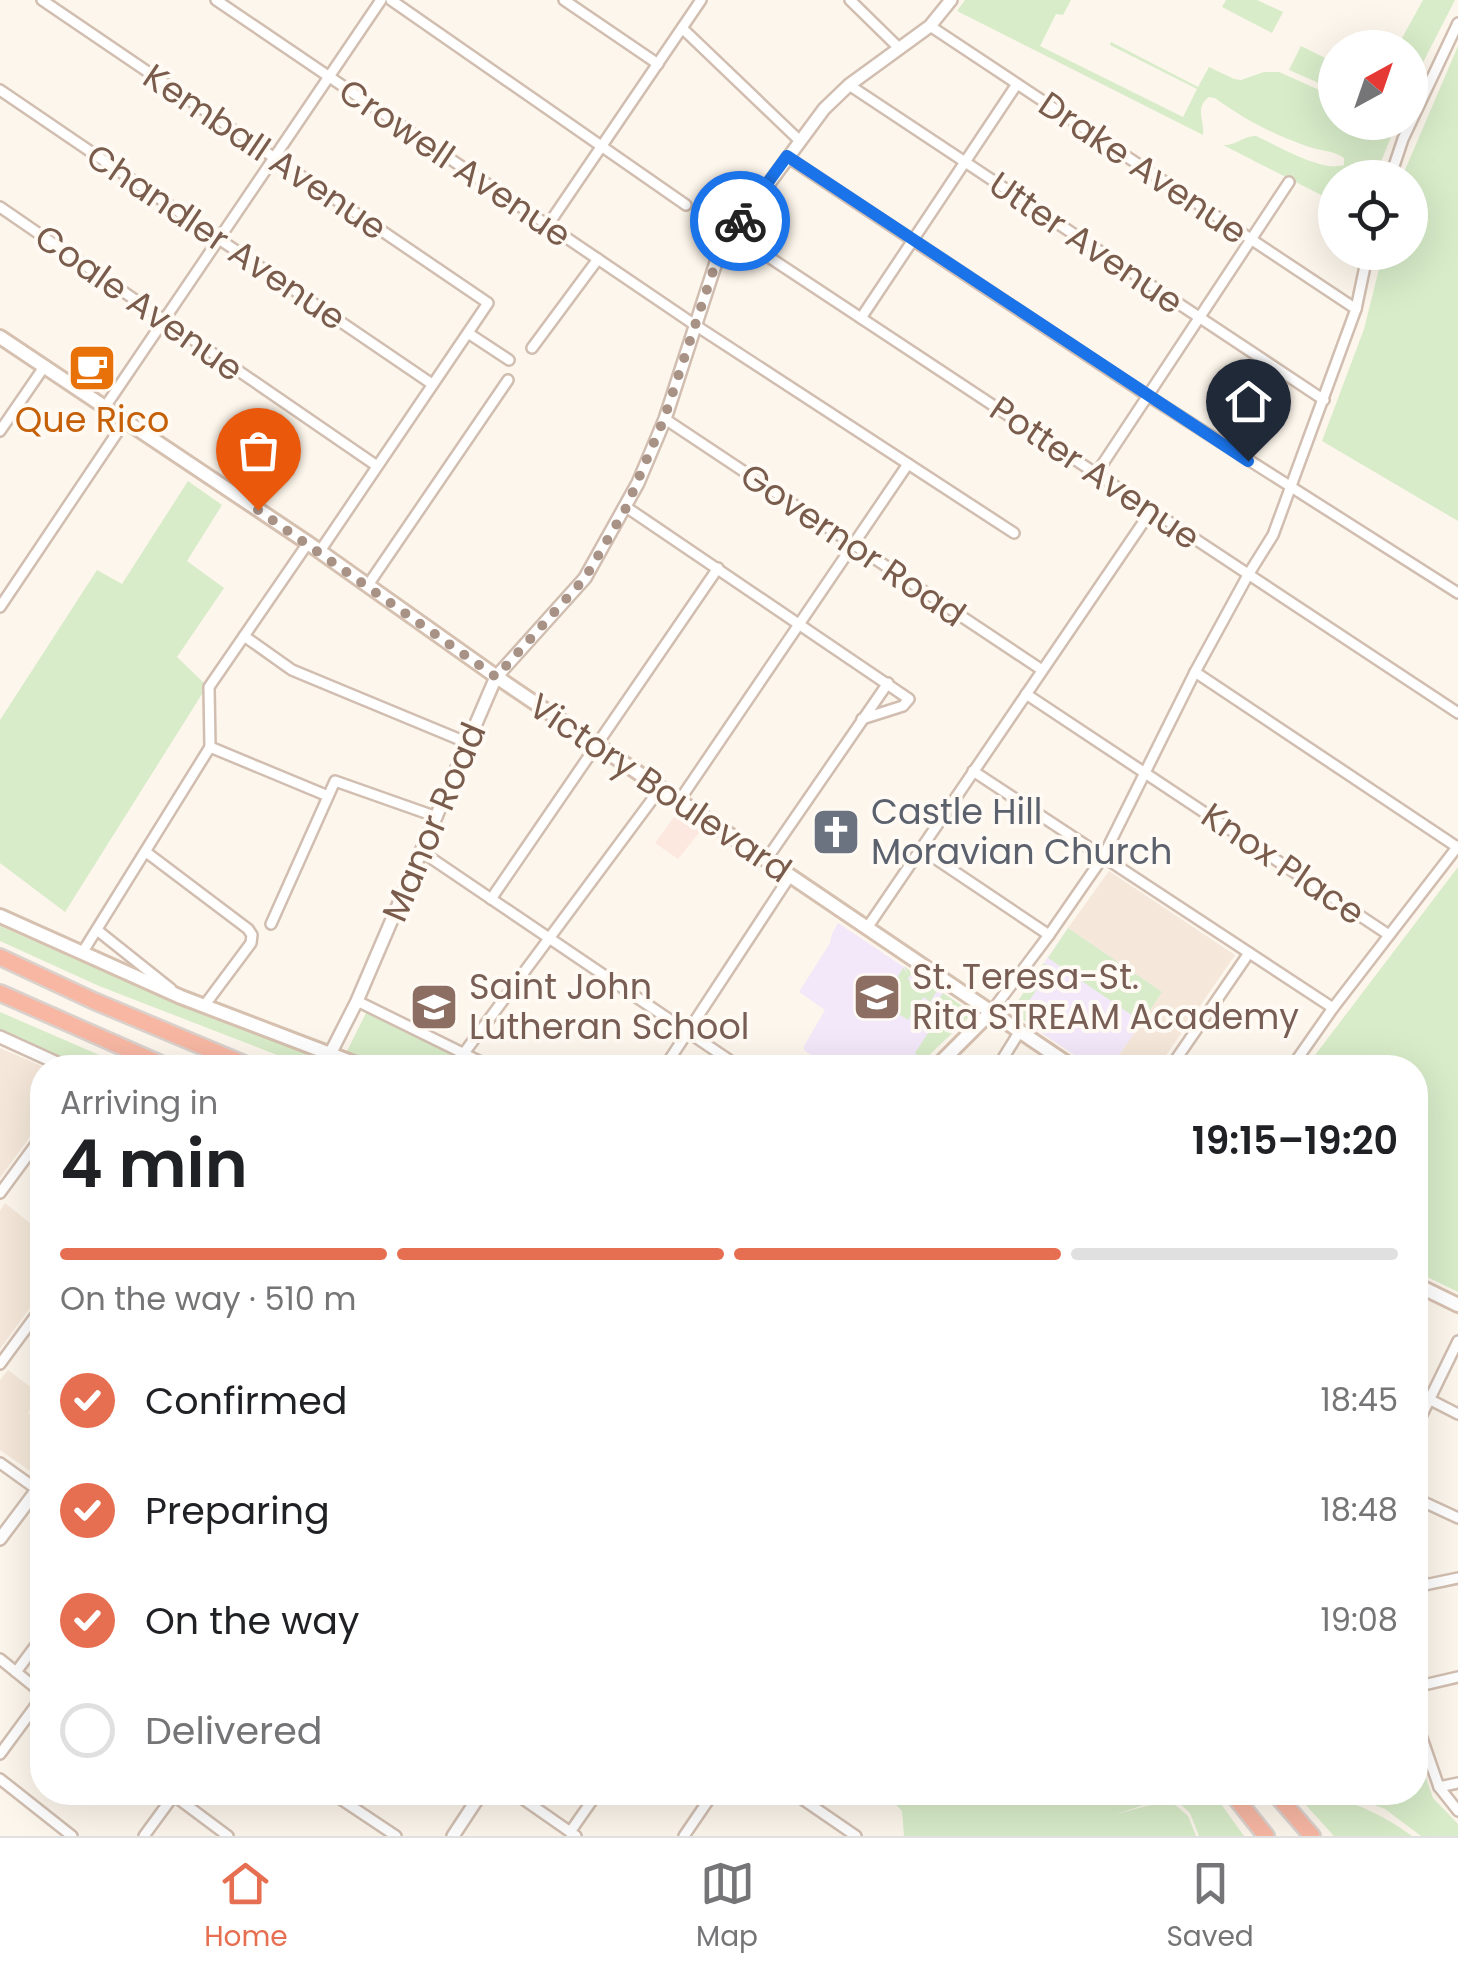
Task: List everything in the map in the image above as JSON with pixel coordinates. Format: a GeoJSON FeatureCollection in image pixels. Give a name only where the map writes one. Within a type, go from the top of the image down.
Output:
{"type":"FeatureCollection","features":[{"type":"Feature","properties":{"kind":"highway"},"geometry":{"type":"LineString","coordinates":[[0,958],[223,1055]]}},
{"type":"Feature","properties":{"kind":"highway"},"geometry":{"type":"LineString","coordinates":[[0,993],[141,1055]]}},
{"type":"Feature","properties":{"kind":"highway"},"geometry":{"type":"LineString","coordinates":[[1241,1805],[1266,1836]]}},
{"type":"Feature","properties":{"kind":"highway"},"geometry":{"type":"LineString","coordinates":[[1285,1805],[1312,1836]]}},
{"type":"Feature","properties":{"kind":"main road","name":"Victory Boulevard"},"geometry":{"type":"LineString","coordinates":[[0,338],[314,547],[496,677],[1055,1055]]}},
{"type":"Feature","properties":{"kind":"main road"},"geometry":{"type":"LineString","coordinates":[[0,916],[182,997],[331,1054]]}},
{"type":"Feature","properties":{"kind":"main road"},"geometry":{"type":"LineString","coordinates":[[948,1055],[991,1012]]}},
{"type":"Feature","properties":{"kind":"main road"},"geometry":{"type":"LineString","coordinates":[[1428,1290],[1458,1305]]}},
{"type":"Feature","properties":{"kind":"street","name":"Kemball Avenue"},"geometry":{"type":"LineString","coordinates":[[42,0],[488,303],[468,333]]}},
{"type":"Feature","properties":{"kind":"street","name":"Crowell Avenue"},"geometry":{"type":"LineString","coordinates":[[216,0],[695,325],[1014,533]]}},
{"type":"Feature","properties":{"kind":"street"},"geometry":{"type":"LineString","coordinates":[[104,407],[380,0]]}},
{"type":"Feature","properties":{"kind":"street"},"geometry":{"type":"LineString","coordinates":[[391,0],[686,205]]}},
{"type":"Feature","properties":{"kind":"street"},"geometry":{"type":"LineString","coordinates":[[564,0],[658,64]]}},
{"type":"Feature","properties":{"kind":"street"},"geometry":{"type":"LineString","coordinates":[[548,226],[701,0]]}},
{"type":"Feature","properties":{"kind":"street"},"geometry":{"type":"LineString","coordinates":[[850,0],[898,47]]}},
{"type":"Feature","properties":{"kind":"street","name":"Manor Road"},"geometry":{"type":"LineString","coordinates":[[331,1054],[496,677],[585,578],[626,508],[664,419],[720,250],[824,110],[849,85],[930,26],[952,0]]}},
{"type":"Feature","properties":{"kind":"street"},"geometry":{"type":"LineString","coordinates":[[1396,160],[1458,23]]}},
{"type":"Feature","properties":{"kind":"street","name":"Drake Avenue"},"geometry":{"type":"LineString","coordinates":[[930,26],[1356,308]]}},
{"type":"Feature","properties":{"kind":"street"},"geometry":{"type":"LineString","coordinates":[[682,28],[800,142]]}},
{"type":"Feature","properties":{"kind":"street"},"geometry":{"type":"LineString","coordinates":[[861,318],[1018,84]]}},
{"type":"Feature","properties":{"kind":"street","name":"Utter Avenue"},"geometry":{"type":"LineString","coordinates":[[849,85],[1324,400]]}},
{"type":"Feature","properties":{"kind":"street","name":"Chandler Avenue"},"geometry":{"type":"LineString","coordinates":[[0,90],[432,384]]}},
{"type":"Feature","properties":{"kind":"street"},"geometry":{"type":"LineString","coordinates":[[787,156],[1148,396],[1458,593]]}},
{"type":"Feature","properties":{"kind":"street"},"geometry":{"type":"LineString","coordinates":[[1096,474],[1289,182]]}},
{"type":"Feature","properties":{"kind":"street","name":"Coale Avenue"},"geometry":{"type":"LineString","coordinates":[[0,207],[377,466]]}},
{"type":"Feature","properties":{"kind":"street","name":"Potter Avenue"},"geometry":{"type":"LineString","coordinates":[[731,232],[1458,713]]}},
{"type":"Feature","properties":{"kind":"street"},"geometry":{"type":"LineString","coordinates":[[532,348],[598,259]]}},
{"type":"Feature","properties":{"kind":"street"},"geometry":{"type":"LineString","coordinates":[[991,1012],[1102,856],[1195,672],[1273,536],[1356,308],[1364,270]]}},
{"type":"Feature","properties":{"kind":"street"},"geometry":{"type":"LineString","coordinates":[[82,954],[210,746],[209,687],[244,636],[377,466],[468,333],[508,360]]}},
{"type":"Feature","properties":{"kind":"street"},"geometry":{"type":"LineString","coordinates":[[0,431],[44,367]]}},
{"type":"Feature","properties":{"kind":"street"},"geometry":{"type":"LineString","coordinates":[[368,585],[508,380]]}},
{"type":"Feature","properties":{"kind":"street","name":"Governor Road"},"geometry":{"type":"LineString","coordinates":[[664,419],[1042,670]]}},
{"type":"Feature","properties":{"kind":"street"},"geometry":{"type":"LineString","coordinates":[[0,607],[125,421]]}},
{"type":"Feature","properties":{"kind":"street"},"geometry":{"type":"LineString","coordinates":[[679,801],[908,464]]}},
{"type":"Feature","properties":{"kind":"street"},"geometry":{"type":"LineString","coordinates":[[626,508],[907,696],[909,702],[902,706],[862,719]]}},
{"type":"Feature","properties":{"kind":"street"},"geometry":{"type":"LineString","coordinates":[[867,928],[1151,510]]}},
{"type":"Feature","properties":{"kind":"street"},"geometry":{"type":"LineString","coordinates":[[491,899],[718,568]]}},
{"type":"Feature","properties":{"kind":"street"},"geometry":{"type":"LineString","coordinates":[[244,636],[292,670],[468,743]]}},
{"type":"Feature","properties":{"kind":"street"},"geometry":{"type":"LineString","coordinates":[[1195,672],[1458,847],[1300,1055]]}},
{"type":"Feature","properties":{"kind":"street"},"geometry":{"type":"LineString","coordinates":[[766,860],[888,683]]}},
{"type":"Feature","properties":{"kind":"street","name":"Knox Place"},"geometry":{"type":"LineString","coordinates":[[1026,694],[1389,934]]}},
{"type":"Feature","properties":{"kind":"street"},"geometry":{"type":"LineString","coordinates":[[210,746],[328,796]]}},
{"type":"Feature","properties":{"kind":"street"},"geometry":{"type":"LineString","coordinates":[[974,771],[1333,1008]]}},
{"type":"Feature","properties":{"kind":"street"},"geometry":{"type":"LineString","coordinates":[[270,924],[335,781],[437,817]]}},
{"type":"Feature","properties":{"kind":"street"},"geometry":{"type":"LineString","coordinates":[[464,1053],[660,789]]}},
{"type":"Feature","properties":{"kind":"street"},"geometry":{"type":"LineString","coordinates":[[921,849],[1049,935]]}},
{"type":"Feature","properties":{"kind":"street"},"geometry":{"type":"LineString","coordinates":[[146,852],[252,935],[251,943],[204,1006]]}},
{"type":"Feature","properties":{"kind":"street"},"geometry":{"type":"LineString","coordinates":[[422,852],[722,1055]]}},
{"type":"Feature","properties":{"kind":"street"},"geometry":{"type":"LineString","coordinates":[[673,1055],[790,876]]}},
{"type":"Feature","properties":{"kind":"street"},"geometry":{"type":"LineString","coordinates":[[97,930],[182,997]]}},
{"type":"Feature","properties":{"kind":"street"},"geometry":{"type":"LineString","coordinates":[[1179,1055],[1249,952]]}},
{"type":"Feature","properties":{"kind":"street"},"geometry":{"type":"LineString","coordinates":[[357,1001],[468,1055]]}},
{"type":"Feature","properties":{"kind":"street"},"geometry":{"type":"LineString","coordinates":[[1005,1055],[1020,1031]]}},
{"type":"Feature","properties":{"kind":"street"},"geometry":{"type":"LineString","coordinates":[[0,1037],[39,1055]]}},
{"type":"Feature","properties":{"kind":"street"},"geometry":{"type":"LineString","coordinates":[[0,1193],[30,1152]]}},
{"type":"Feature","properties":{"kind":"street"},"geometry":{"type":"LineString","coordinates":[[0,1364],[30,1323]]}},
{"type":"Feature","properties":{"kind":"street"},"geometry":{"type":"LineString","coordinates":[[1428,1404],[1458,1341]]}},
{"type":"Feature","properties":{"kind":"street"},"geometry":{"type":"LineString","coordinates":[[1430,1400],[1458,1414]]}},
{"type":"Feature","properties":{"kind":"street"},"geometry":{"type":"LineString","coordinates":[[0,1463],[30,1482]]}},
{"type":"Feature","properties":{"kind":"street"},"geometry":{"type":"LineString","coordinates":[[0,1539],[30,1502]]}},
{"type":"Feature","properties":{"kind":"street"},"geometry":{"type":"LineString","coordinates":[[1428,1504],[1458,1518]]}},
{"type":"Feature","properties":{"kind":"street"},"geometry":{"type":"LineString","coordinates":[[1428,1584],[1458,1578]]}},
{"type":"Feature","properties":{"kind":"street"},"geometry":{"type":"LineString","coordinates":[[16,1672],[30,1653]]}},
{"type":"Feature","properties":{"kind":"street"},"geometry":{"type":"LineString","coordinates":[[0,1659],[30,1684]]}},
{"type":"Feature","properties":{"kind":"street"},"geometry":{"type":"LineString","coordinates":[[1428,1684],[1458,1678]]}},
{"type":"Feature","properties":{"kind":"street"},"geometry":{"type":"LineString","coordinates":[[0,1754],[30,1712]]}},
{"type":"Feature","properties":{"kind":"street"},"geometry":{"type":"LineString","coordinates":[[1428,1755],[1439,1787],[1458,1811]]}},
{"type":"Feature","properties":{"kind":"street"},"geometry":{"type":"LineString","coordinates":[[0,1779],[30,1803]]}},
{"type":"Feature","properties":{"kind":"street"},"geometry":{"type":"LineString","coordinates":[[1439,1787],[1458,1782]]}},
{"type":"Feature","properties":{"kind":"street"},"geometry":{"type":"LineString","coordinates":[[33,1805],[72,1836]]}},
{"type":"Feature","properties":{"kind":"street"},"geometry":{"type":"LineString","coordinates":[[144,1836],[165,1805]]}},
{"type":"Feature","properties":{"kind":"street"},"geometry":{"type":"LineString","coordinates":[[187,1805],[228,1836]]}},
{"type":"Feature","properties":{"kind":"street"},"geometry":{"type":"LineString","coordinates":[[350,1805],[396,1836]]}},
{"type":"Feature","properties":{"kind":"street"},"geometry":{"type":"LineString","coordinates":[[454,1836],[474,1805]]}},
{"type":"Feature","properties":{"kind":"street"},"geometry":{"type":"LineString","coordinates":[[531,1805],[573,1834],[590,1805]]}},
{"type":"Feature","properties":{"kind":"street"},"geometry":{"type":"LineString","coordinates":[[684,1836],[705,1805]]}},
{"type":"Feature","properties":{"kind":"street"},"geometry":{"type":"LineString","coordinates":[[811,1805],[856,1836]]}},
{"type":"Feature","properties":{"kind":"shaded area"},"geometry":{"type":"Polygon","coordinates":[[[677,813],[701,830],[678,859],[655,843],[677,813]]]}},
{"type":"Feature","properties":{"kind":"shaded area"},"geometry":{"type":"Polygon","coordinates":[[[1109,871],[1235,955],[1166,1055],[1119,1055],[1162,992],[1068,928],[1109,871]]]}},
{"type":"Feature","properties":{"kind":"shaded area","name":"St. Teresa-St. Rita STREAM Academy"},"geometry":{"type":"Polygon","coordinates":[[[838,923],[973,1013],[929,1055],[811,1055],[804,1046],[825,1010],[799,992],[838,923]]]}},
{"type":"Feature","properties":{"kind":"shaded area"},"geometry":{"type":"Polygon","coordinates":[[[1068,928],[1162,992],[1119,1055],[1074,1055],[1015,1015],[1013,1008],[1068,928]]]}},
{"type":"Feature","properties":{"kind":"shaded area"},"geometry":{"type":"Polygon","coordinates":[[[0,1048],[30,1061],[30,1137],[0,1178],[0,1048]]]}},
{"type":"Feature","properties":{"kind":"shaded area"},"geometry":{"type":"Polygon","coordinates":[[[5,1203],[30,1223],[30,1308],[0,1349],[0,1211],[5,1203]]]}},
{"type":"Feature","properties":{"kind":"shaded area"},"geometry":{"type":"Polygon","coordinates":[[[8,1370],[30,1387],[30,1471],[0,1450],[0,1380],[8,1370]]]}},
{"type":"Feature","properties":{"kind":"green space"},"geometry":{"type":"Polygon","coordinates":[[[965,0],[1071,0],[1063,15],[1056,14],[1040,46],[1183,117],[1197,89],[1110,45],[1111,42],[1198,87],[1209,67],[1241,80],[1264,72],[1279,72],[1318,89],[1318,140],[1390,140],[1382,160],[1344,160],[1340,155],[1281,136],[1209,97],[1201,110],[1203,135],[957,11],[965,0]]]}},
{"type":"Feature","properties":{"kind":"green space"},"geometry":{"type":"Polygon","coordinates":[[[1226,0],[1257,0],[1283,12],[1272,33],[1222,7],[1226,0]]]}},
{"type":"Feature","properties":{"kind":"green space"},"geometry":{"type":"Polygon","coordinates":[[[1423,0],[1455,0],[1428,53],[1428,30],[1406,30],[1423,0]]]}},
{"type":"Feature","properties":{"kind":"green space"},"geometry":{"type":"Polygon","coordinates":[[[1301,46],[1318,54],[1318,83],[1289,70],[1301,46]]]}},
{"type":"Feature","properties":{"kind":"green space"},"geometry":{"type":"Polygon","coordinates":[[[1458,46],[1458,521],[1322,441],[1364,329],[1379,270],[1428,270],[1428,160],[1409,160],[1418,140],[1428,140],[1428,116],[1458,46]]]}},
{"type":"Feature","properties":{"kind":"green space"},"geometry":{"type":"Polygon","coordinates":[[[1256,136],[1318,163],[1318,193],[1223,145],[1256,136]]]}},
{"type":"Feature","properties":{"kind":"green space"},"geometry":{"type":"Polygon","coordinates":[[[188,481],[222,505],[187,561],[224,588],[177,657],[204,683],[202,694],[65,912],[0,863],[0,720],[97,570],[122,584],[188,481]]]}},
{"type":"Feature","properties":{"kind":"green space"},"geometry":{"type":"Polygon","coordinates":[[[1458,867],[1458,1292],[1428,1277],[1428,1055],[1315,1055],[1458,867]]]}},
{"type":"Feature","properties":{"kind":"green space"},"geometry":{"type":"Polygon","coordinates":[[[0,926],[312,1055],[277,1055],[99,986],[0,941],[0,926]]]}},
{"type":"Feature","properties":{"kind":"green space"},"geometry":{"type":"Polygon","coordinates":[[[1068,928],[1162,992],[1142,1022],[1048,958],[1068,928]]]}},
{"type":"Feature","properties":{"kind":"green space"},"geometry":{"type":"Polygon","coordinates":[[[1044,963],[1051,969],[1026,1005],[1036,1013],[1026,1022],[1015,1015],[1013,1008],[1044,963]]]}},
{"type":"Feature","properties":{"kind":"green space"},"geometry":{"type":"Polygon","coordinates":[[[904,966],[913,973],[909,981],[916,974],[938,989],[930,1002],[924,997],[921,1000],[908,1020],[882,1003],[903,968],[908,974],[904,966]]]}},
{"type":"Feature","properties":{"kind":"green space"},"geometry":{"type":"Polygon","coordinates":[[[943,993],[973,1013],[929,1055],[917,1055],[941,1013],[942,1009],[935,1005],[943,993]]]}},
{"type":"Feature","properties":{"kind":"green space"},"geometry":{"type":"Polygon","coordinates":[[[367,1011],[460,1055],[352,1055],[346,1053],[367,1011]]]}},
{"type":"Feature","properties":{"kind":"green space"},"geometry":{"type":"Polygon","coordinates":[[[0,1012],[99,1055],[55,1055],[0,1030],[0,1012]]]}},
{"type":"Feature","properties":{"kind":"green space"},"geometry":{"type":"Polygon","coordinates":[[[1428,1784],[1433,1798],[1458,1824],[1458,1836],[1421,1836],[1374,1805],[1428,1805],[1428,1784]]]}},
{"type":"Feature","properties":{"kind":"green space"},"geometry":{"type":"Polygon","coordinates":[[[896,1805],[1144,1805],[1114,1815],[1146,1806],[1175,1805],[1188,1816],[1196,1836],[904,1836],[902,1811],[896,1805]]]}},
{"type":"Feature","properties":{"kind":"green space"},"geometry":{"type":"Polygon","coordinates":[[[1181,1805],[1222,1805],[1244,1836],[1199,1836],[1190,1813],[1181,1805]]]}},
{"type":"Feature","properties":{"kind":"green space"},"geometry":{"type":"Polygon","coordinates":[[[1306,1805],[1356,1805],[1412,1836],[1334,1836],[1306,1805]]]}},
{"type":"Feature","properties":{"kind":"way so far"},"geometry":{"type":"LineString","coordinates":[[258,510],[496,677],[585,578],[626,508],[664,419],[720,250],[740,221]]}},
{"type":"Feature","properties":{"kind":"place","name":"Que Rico"},"geometry":{"type":"Point","coordinates":[92,368]}},
{"type":"Feature","properties":{"kind":"place","name":"Castle Hill Moravian Church"},"geometry":{"type":"Point","coordinates":[836,832]}},
{"type":"Feature","properties":{"kind":"place","name":"St. Teresa-St. Rita STREAM Academy"},"geometry":{"type":"Point","coordinates":[877,997]}},
{"type":"Feature","properties":{"kind":"place","name":"Saint John Lutheran School"},"geometry":{"type":"Point","coordinates":[434,1007]}},
{"type":"Feature","properties":{"kind":"route"},"geometry":{"type":"LineString","coordinates":[[740,221],[787,156],[1248,461]]}}]}
